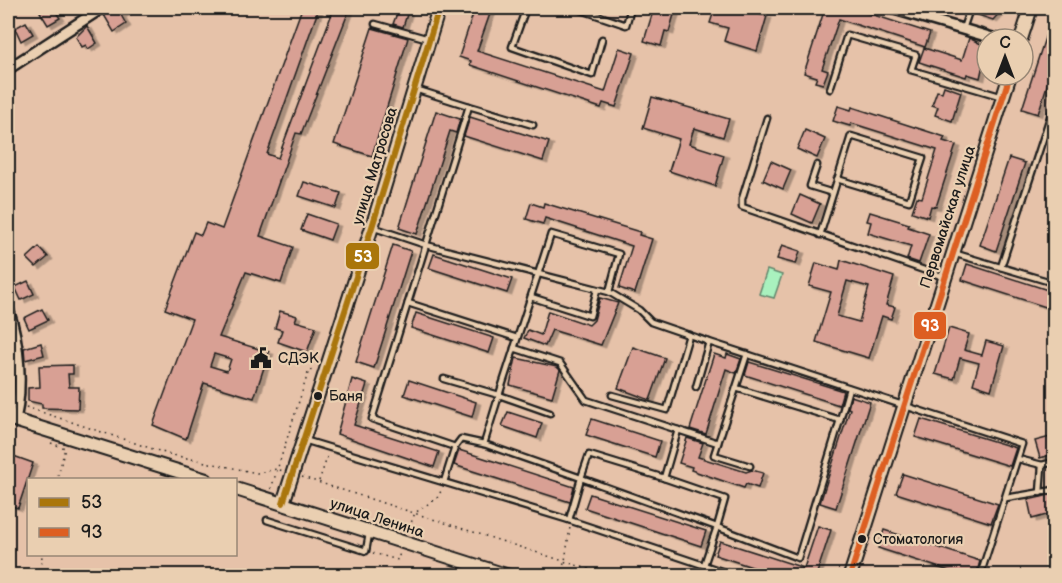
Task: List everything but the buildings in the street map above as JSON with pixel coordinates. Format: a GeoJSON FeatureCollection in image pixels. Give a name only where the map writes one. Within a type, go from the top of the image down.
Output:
{"type":"FeatureCollection","features":[{"type":"Feature","properties":{"kind":"street"},"geometry":{"type":"LineString","coordinates":[[8,69],[102,8]]}},
{"type":"Feature","properties":{"kind":"street","name":"улица Матросова"},"geometry":{"type":"LineString","coordinates":[[283,503],[372,227],[439,8]]}},
{"type":"Feature","properties":{"kind":"street"},"geometry":{"type":"LineString","coordinates":[[891,8],[975,33]]}},
{"type":"Feature","properties":{"kind":"street"},"geometry":{"type":"LineString","coordinates":[[1025,27],[1031,8]]}},
{"type":"Feature","properties":{"kind":"street","name":"Первомайская улица"},"geometry":{"type":"LineString","coordinates":[[850,575],[1006,87]]}},
{"type":"Feature","properties":{"kind":"street"},"geometry":{"type":"LineString","coordinates":[[8,309],[21,397],[11,419],[200,478]]}},
{"type":"Feature","properties":{"kind":"street","name":"улица Ленина"},"geometry":{"type":"LineString","coordinates":[[237,489],[509,576]]}},
{"type":"Feature","properties":{"kind":"lane"},"geometry":{"type":"LineString","coordinates":[[526,8],[512,47],[592,75],[602,39]]}},
{"type":"Feature","properties":{"kind":"lane"},"geometry":{"type":"LineString","coordinates":[[576,8],[626,25],[630,8]]}},
{"type":"Feature","properties":{"kind":"lane"},"geometry":{"type":"LineString","coordinates":[[963,29],[969,8]]}},
{"type":"Feature","properties":{"kind":"lane"},"geometry":{"type":"LineString","coordinates":[[375,24],[429,39]]}},
{"type":"Feature","properties":{"kind":"lane"},"geometry":{"type":"LineString","coordinates":[[830,89],[847,35],[916,55],[911,70],[1003,97]]}},
{"type":"Feature","properties":{"kind":"lane"},"geometry":{"type":"LineString","coordinates":[[415,89],[532,125]]}},
{"type":"Feature","properties":{"kind":"lane"},"geometry":{"type":"LineString","coordinates":[[1001,267],[1054,105]]}},
{"type":"Feature","properties":{"kind":"lane"},"geometry":{"type":"LineString","coordinates":[[455,447],[372,419],[469,106]]}},
{"type":"Feature","properties":{"kind":"lane"},"geometry":{"type":"LineString","coordinates":[[767,118],[742,199],[742,207],[944,277]]}},
{"type":"Feature","properties":{"kind":"lane"},"geometry":{"type":"LineString","coordinates":[[820,235],[850,136],[923,158],[909,201],[837,179]]}},
{"type":"Feature","properties":{"kind":"lane"},"geometry":{"type":"LineString","coordinates":[[817,165],[810,186],[833,193]]}},
{"type":"Feature","properties":{"kind":"lane"},"geometry":{"type":"LineString","coordinates":[[372,227],[426,245],[609,292],[639,310],[651,322],[1022,444],[980,576]]}},
{"type":"Feature","properties":{"kind":"lane"},"geometry":{"type":"LineString","coordinates":[[484,444],[551,234],[619,254],[609,292]]}},
{"type":"Feature","properties":{"kind":"lane"},"geometry":{"type":"LineString","coordinates":[[952,253],[1054,283]]}},
{"type":"Feature","properties":{"kind":"lane"},"geometry":{"type":"LineString","coordinates":[[531,297],[590,316],[597,290]]}},
{"type":"Feature","properties":{"kind":"lane"},"geometry":{"type":"LineString","coordinates":[[408,303],[518,338]]}},
{"type":"Feature","properties":{"kind":"lane"},"geometry":{"type":"LineString","coordinates":[[612,395],[667,410],[689,335]]}},
{"type":"Feature","properties":{"kind":"lane"},"geometry":{"type":"LineString","coordinates":[[696,387],[709,342]]}},
{"type":"Feature","properties":{"kind":"lane"},"geometry":{"type":"LineString","coordinates":[[514,348],[560,363],[586,400],[718,443]]}},
{"type":"Feature","properties":{"kind":"lane"},"geometry":{"type":"LineString","coordinates":[[747,354],[714,455],[750,466]]}},
{"type":"Feature","properties":{"kind":"lane"},"geometry":{"type":"LineString","coordinates":[[444,379],[550,413]]}},
{"type":"Feature","properties":{"kind":"lane"},"geometry":{"type":"LineString","coordinates":[[736,388],[840,420]]}},
{"type":"Feature","properties":{"kind":"lane"},"geometry":{"type":"LineString","coordinates":[[444,482],[455,447],[461,439],[484,444],[581,478],[798,558],[849,388]]}},
{"type":"Feature","properties":{"kind":"lane"},"geometry":{"type":"LineString","coordinates":[[664,478],[678,430]]}},
{"type":"Feature","properties":{"kind":"lane"},"geometry":{"type":"LineString","coordinates":[[303,440],[569,520],[736,576]]}},
{"type":"Feature","properties":{"kind":"lane"},"geometry":{"type":"LineString","coordinates":[[569,520],[589,455],[664,478],[725,499],[704,565]]}},
{"type":"Feature","properties":{"kind":"lane"},"geometry":{"type":"LineString","coordinates":[[1018,459],[1042,465],[1054,462]]}},
{"type":"Feature","properties":{"kind":"lane"},"geometry":{"type":"LineString","coordinates":[[1040,494],[1042,465]]}},
{"type":"Feature","properties":{"kind":"lane"},"geometry":{"type":"LineString","coordinates":[[1006,498],[1054,490]]}},
{"type":"Feature","properties":{"kind":"lane"},"geometry":{"type":"LineString","coordinates":[[267,520],[366,551],[370,531]]}},
{"type":"Feature","properties":{"kind":"path"},"geometry":{"type":"LineString","coordinates":[[268,499],[309,370],[325,375]]}},
{"type":"Feature","properties":{"kind":"path"},"geometry":{"type":"LineString","coordinates":[[19,404],[168,454],[257,473],[277,469],[610,576]]}},
{"type":"Feature","properties":{"kind":"path"},"geometry":{"type":"LineString","coordinates":[[46,441],[65,448],[58,478]]}},
{"type":"Feature","properties":{"kind":"path"},"geometry":{"type":"LineString","coordinates":[[318,482],[330,448]]}},
{"type":"Feature","properties":{"kind":"path"},"geometry":{"type":"LineString","coordinates":[[406,534],[416,513],[438,497],[444,482]]}},
{"type":"Feature","properties":{"kind":"path"},"geometry":{"type":"LineString","coordinates":[[559,576],[571,533],[569,520]]}},
{"type":"Feature","properties":{"kind":"path"},"geometry":{"type":"LineString","coordinates":[[366,551],[398,560],[401,549]]}},
{"type":"Feature","properties":{"kind":"path"},"geometry":{"type":"LineString","coordinates":[[41,576],[42,556]]}},
{"type":"Feature","properties":{"kind":"green space"},"geometry":{"type":"Polygon","coordinates":[[[767,270],[782,275],[774,298],[759,294],[767,270]]]}},
{"type":"Feature","properties":{"kind":"transit line","name":"53"},"geometry":{"type":"LineString","coordinates":[[283,503],[372,227],[439,8]]}},
{"type":"Feature","properties":{"kind":"transit line","name":"93"},"geometry":{"type":"LineString","coordinates":[[850,576],[1006,87]]}},
{"type":"Feature","properties":{"kind":"place","name":"СДЭК"},"geometry":{"type":"Point","coordinates":[261,358]}},
{"type":"Feature","properties":{"kind":"place","name":"Баня"},"geometry":{"type":"Point","coordinates":[318,396]}},
{"type":"Feature","properties":{"kind":"place","name":"Стоматология"},"geometry":{"type":"Point","coordinates":[862,539]}}]}
